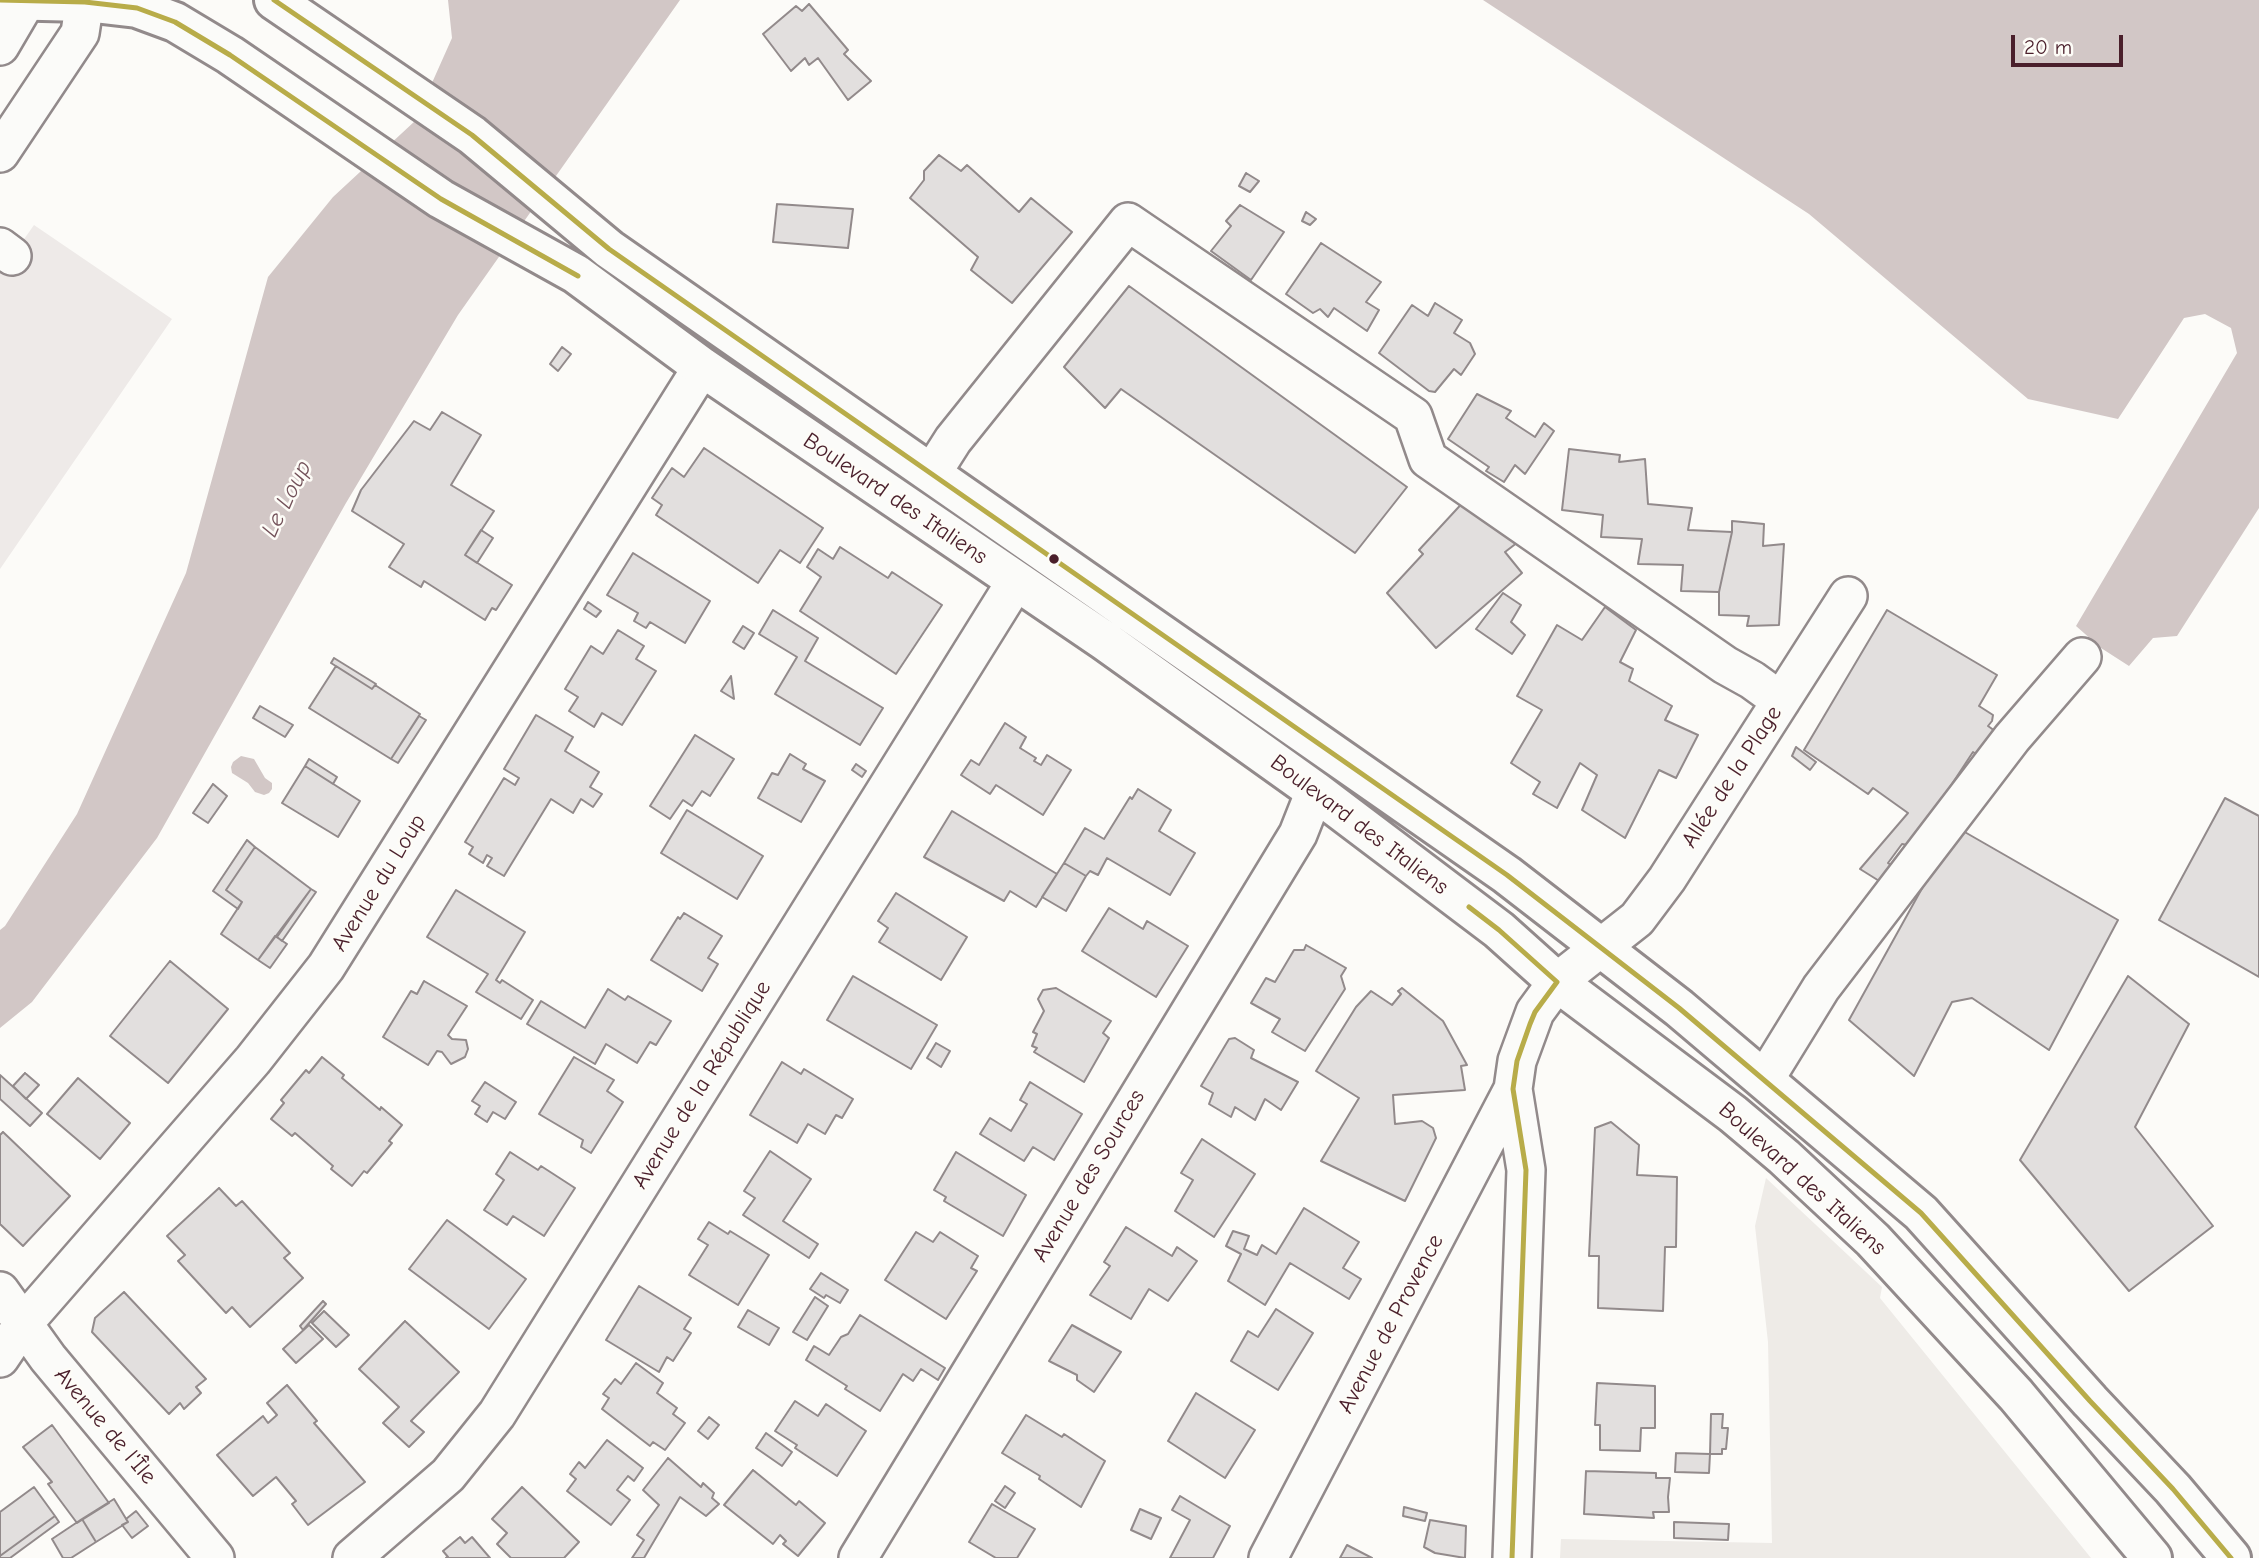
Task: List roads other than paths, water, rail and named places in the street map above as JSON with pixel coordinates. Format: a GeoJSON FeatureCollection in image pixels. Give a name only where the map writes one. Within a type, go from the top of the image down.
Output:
{"type":"FeatureCollection","features":[{"type":"Feature","properties":{"kind":"main road","name":"Boulevard des Italiens"},"geometry":{"type":"LineString","coordinates":[[0,0],[85,1],[137,8],[175,22],[230,55],[440,199],[576,274],[702,367],[1105,641],[1315,791],[1499,930],[1557,982],[1732,1114],[1784,1157],[1873,1240],[2016,1395],[2152,1558]]}},
{"type":"Feature","properties":{"kind":"main road","name":"Boulevard des Italiens"},"geometry":{"type":"LineString","coordinates":[[274,3],[472,135],[609,249],[1507,875],[1603,948],[1765,1079],[1921,1213],[2173,1489],[2231,1558]]}},
{"type":"Feature","properties":{"kind":"street"},"geometry":{"type":"LineString","coordinates":[[0,46],[27,0]]}},
{"type":"Feature","properties":{"kind":"street"},"geometry":{"type":"LineString","coordinates":[[0,153],[80,33],[85,1]]}},
{"type":"Feature","properties":{"kind":"street"},"geometry":{"type":"LineString","coordinates":[[933,473],[953,440],[1128,222],[1413,416],[1428,459],[1781,701]]}},
{"type":"Feature","properties":{"kind":"street","name":"Avenue du Loup"},"geometry":{"type":"LineString","coordinates":[[6,1346],[253,1060],[327,967],[702,367]]}},
{"type":"Feature","properties":{"kind":"street","name":"Avenue de la République"},"geometry":{"type":"LineString","coordinates":[[352,1558],[448,1475],[497,1414],[1016,581]]}},
{"type":"Feature","properties":{"kind":"street","name":"Allée de la Plage"},"geometry":{"type":"LineString","coordinates":[[1513,1089],[1517,1061],[1535,1012],[1557,982],[1637,919],[1667,879],[1848,596]]}},
{"type":"Feature","properties":{"kind":"street"},"geometry":{"type":"LineString","coordinates":[[1765,1079],[1821,988],[2012,738],[2081,657]]}},
{"type":"Feature","properties":{"kind":"street","name":"Avenue des Sources"},"geometry":{"type":"LineString","coordinates":[[858,1558],[1298,834],[1315,791]]}},
{"type":"Feature","properties":{"kind":"street"},"geometry":{"type":"LineString","coordinates":[[1512,1558],[1526,1170],[1513,1089]]}},
{"type":"Feature","properties":{"kind":"street","name":"Avenue de Provence"},"geometry":{"type":"LineString","coordinates":[[1268,1558],[1513,1089]]}},
{"type":"Feature","properties":{"kind":"street","name":"Avenue de l'Île"},"geometry":{"type":"LineString","coordinates":[[0,1291],[6,1346],[48,1358],[215,1558]]}},
{"type":"Feature","properties":{"kind":"water","name":"Le Loup"},"geometry":{"type":"Polygon","coordinates":[[[448,0],[680,0],[458,315],[346,503],[157,838],[32,1002],[0,1028],[0,930],[77,814],[186,573],[268,277],[333,197],[415,121],[452,38],[448,0]]]}},
{"type":"Feature","properties":{"kind":"water"},"geometry":{"type":"Polygon","coordinates":[[[1483,0],[2259,0],[2259,508],[2177,636],[2153,638],[2129,666],[2101,648],[2076,626],[2237,353],[2231,328],[2205,314],[2184,318],[2118,419],[2028,399],[1809,214],[1483,0]]]}},
{"type":"Feature","properties":{"kind":"water"},"geometry":{"type":"Polygon","coordinates":[[[241,756],[254,759],[265,778],[272,783],[269,793],[264,795],[255,792],[248,783],[232,773],[233,762],[241,756]]]}}]}
